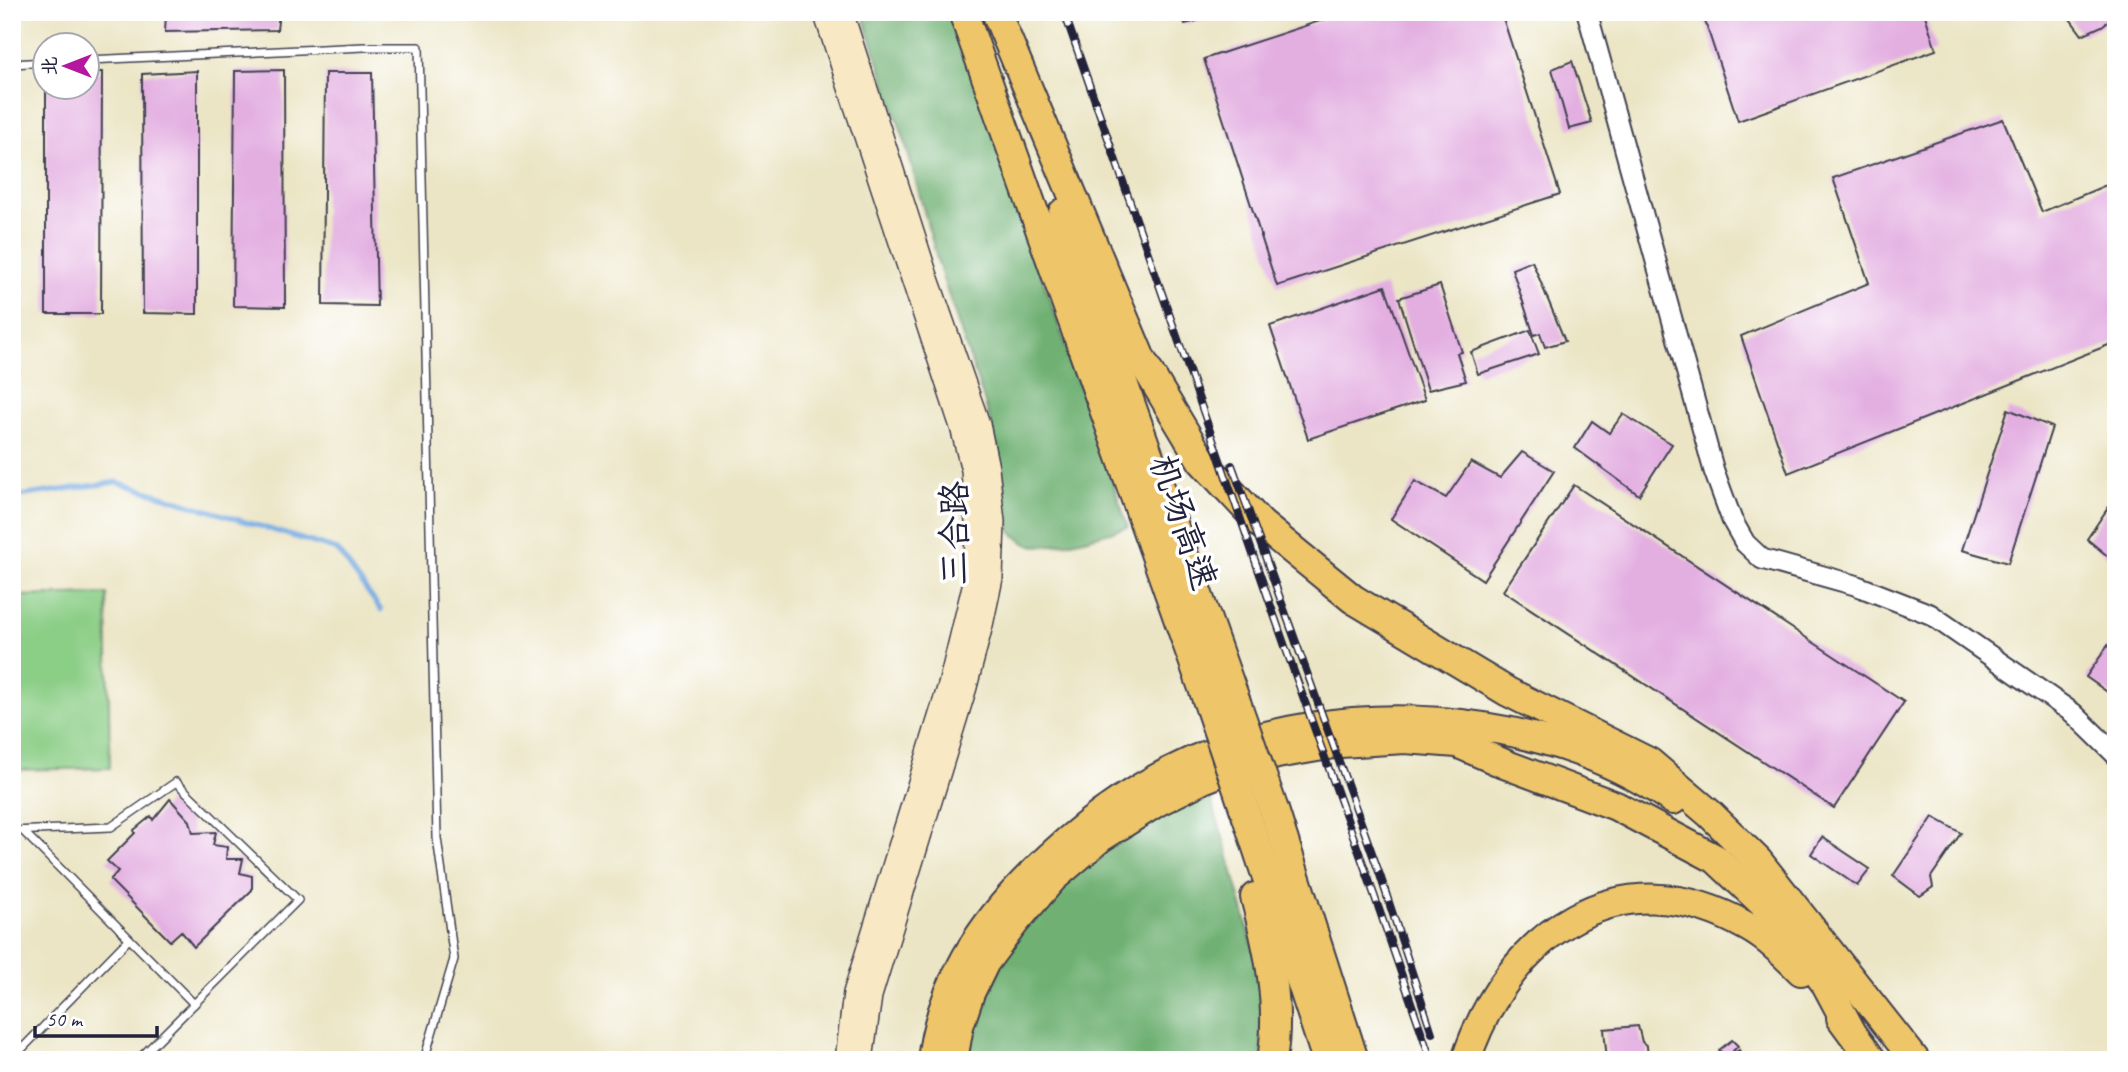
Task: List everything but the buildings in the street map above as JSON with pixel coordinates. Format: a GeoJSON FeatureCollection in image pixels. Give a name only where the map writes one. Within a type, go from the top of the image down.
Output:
{"type":"FeatureCollection","features":[{"type":"Feature","properties":{"kind":"highway","name":"机场高速"},"geometry":{"type":"LineString","coordinates":[[962,12],[1223,705]]}},
{"type":"Feature","properties":{"kind":"highway","name":"机场高速"},"geometry":{"type":"LineString","coordinates":[[994,12],[1223,705],[1252,816],[1327,1060]]}},
{"type":"Feature","properties":{"kind":"highway"},"geometry":{"type":"LineString","coordinates":[[994,12],[1141,359],[1202,461],[1261,524],[1353,599],[1508,692],[1649,762],[1709,813],[1758,861],[1915,1060]]}},
{"type":"Feature","properties":{"kind":"highway"},"geometry":{"type":"LineString","coordinates":[[932,1060],[936,1030],[945,999],[963,964],[986,926],[1060,845],[1109,807],[1157,778],[1237,745],[1287,731],[1335,723],[1391,721],[1457,723],[1509,731],[1607,763],[1659,791],[1758,861]]}},
{"type":"Feature","properties":{"kind":"highway"},"geometry":{"type":"LineString","coordinates":[[953,1060],[959,1026],[985,962],[1015,922],[1054,878],[1100,838],[1157,802],[1241,764],[1277,754],[1340,743],[1405,739],[1457,743],[1616,806],[1716,859],[1769,909],[1785,929],[1826,984],[1851,1031]]}},
{"type":"Feature","properties":{"kind":"highway","name":"机场高速"},"geometry":{"type":"LineString","coordinates":[[1252,816],[1354,1060]]}},
{"type":"Feature","properties":{"kind":"highway"},"geometry":{"type":"LineString","coordinates":[[1252,816],[1274,992],[1275,1040],[1272,1060]]}},
{"type":"Feature","properties":{"kind":"highway"},"geometry":{"type":"LineString","coordinates":[[1466,1060],[1488,1009],[1508,976],[1535,946],[1569,919],[1610,903],[1658,898],[1693,904],[1723,914],[1750,928],[1779,949],[1814,983],[1872,1060]]}},
{"type":"Feature","properties":{"kind":"main road","name":"三合路"},"geometry":{"type":"LineString","coordinates":[[824,12],[961,427],[972,470],[976,522],[975,578],[965,625],[854,993],[846,1060]]}},
{"type":"Feature","properties":{"kind":"main road","name":"三合路"},"geometry":{"type":"LineString","coordinates":[[842,12],[926,273],[979,424],[989,468],[994,522],[992,578],[982,625],[966,687],[871,996],[862,1060]]}},
{"type":"Feature","properties":{"kind":"street"},"geometry":{"type":"LineString","coordinates":[[1587,12],[1714,471],[1732,520],[1745,542],[1762,559],[1855,585],[1930,614],[2073,713],[2116,755]]}},
{"type":"Feature","properties":{"kind":"lane"},"geometry":{"type":"LineString","coordinates":[[102,59],[364,47],[419,47],[437,838],[454,959],[424,1060]]}},
{"type":"Feature","properties":{"kind":"lane"},"geometry":{"type":"LineString","coordinates":[[12,64],[32,63]]}},
{"type":"Feature","properties":{"kind":"lane"},"geometry":{"type":"LineString","coordinates":[[12,831],[111,827],[176,782],[298,900],[138,1060]]}},
{"type":"Feature","properties":{"kind":"lane"},"geometry":{"type":"LineString","coordinates":[[23,831],[194,1004]]}},
{"type":"Feature","properties":{"kind":"lane"},"geometry":{"type":"LineString","coordinates":[[12,1059],[130,939]]}},
{"type":"Feature","properties":{"kind":"green space"},"geometry":{"type":"Polygon","coordinates":[[[862,12],[951,12],[1128,527],[1047,546],[1025,543],[1011,532],[999,453],[985,403],[941,273],[905,142],[862,12]]]}},
{"type":"Feature","properties":{"kind":"green space"},"geometry":{"type":"Polygon","coordinates":[[[107,594],[110,768],[12,770],[12,596],[107,594]]]}},
{"type":"Feature","properties":{"kind":"green space"},"geometry":{"type":"Polygon","coordinates":[[[1207,787],[1264,987],[1261,1060],[962,1060],[963,1041],[997,959],[1082,864],[1207,787]]]}},
{"type":"Feature","properties":{"kind":"waterway"},"geometry":{"type":"LineString","coordinates":[[12,497],[117,482],[337,550],[381,610]]}},
{"type":"Feature","properties":{"kind":"railway"},"geometry":{"type":"LineString","coordinates":[[1064,12],[1431,1060]]}},
{"type":"Feature","properties":{"kind":"railway"},"geometry":{"type":"LineString","coordinates":[[1232,465],[1380,875],[1432,1033]]}}]}
